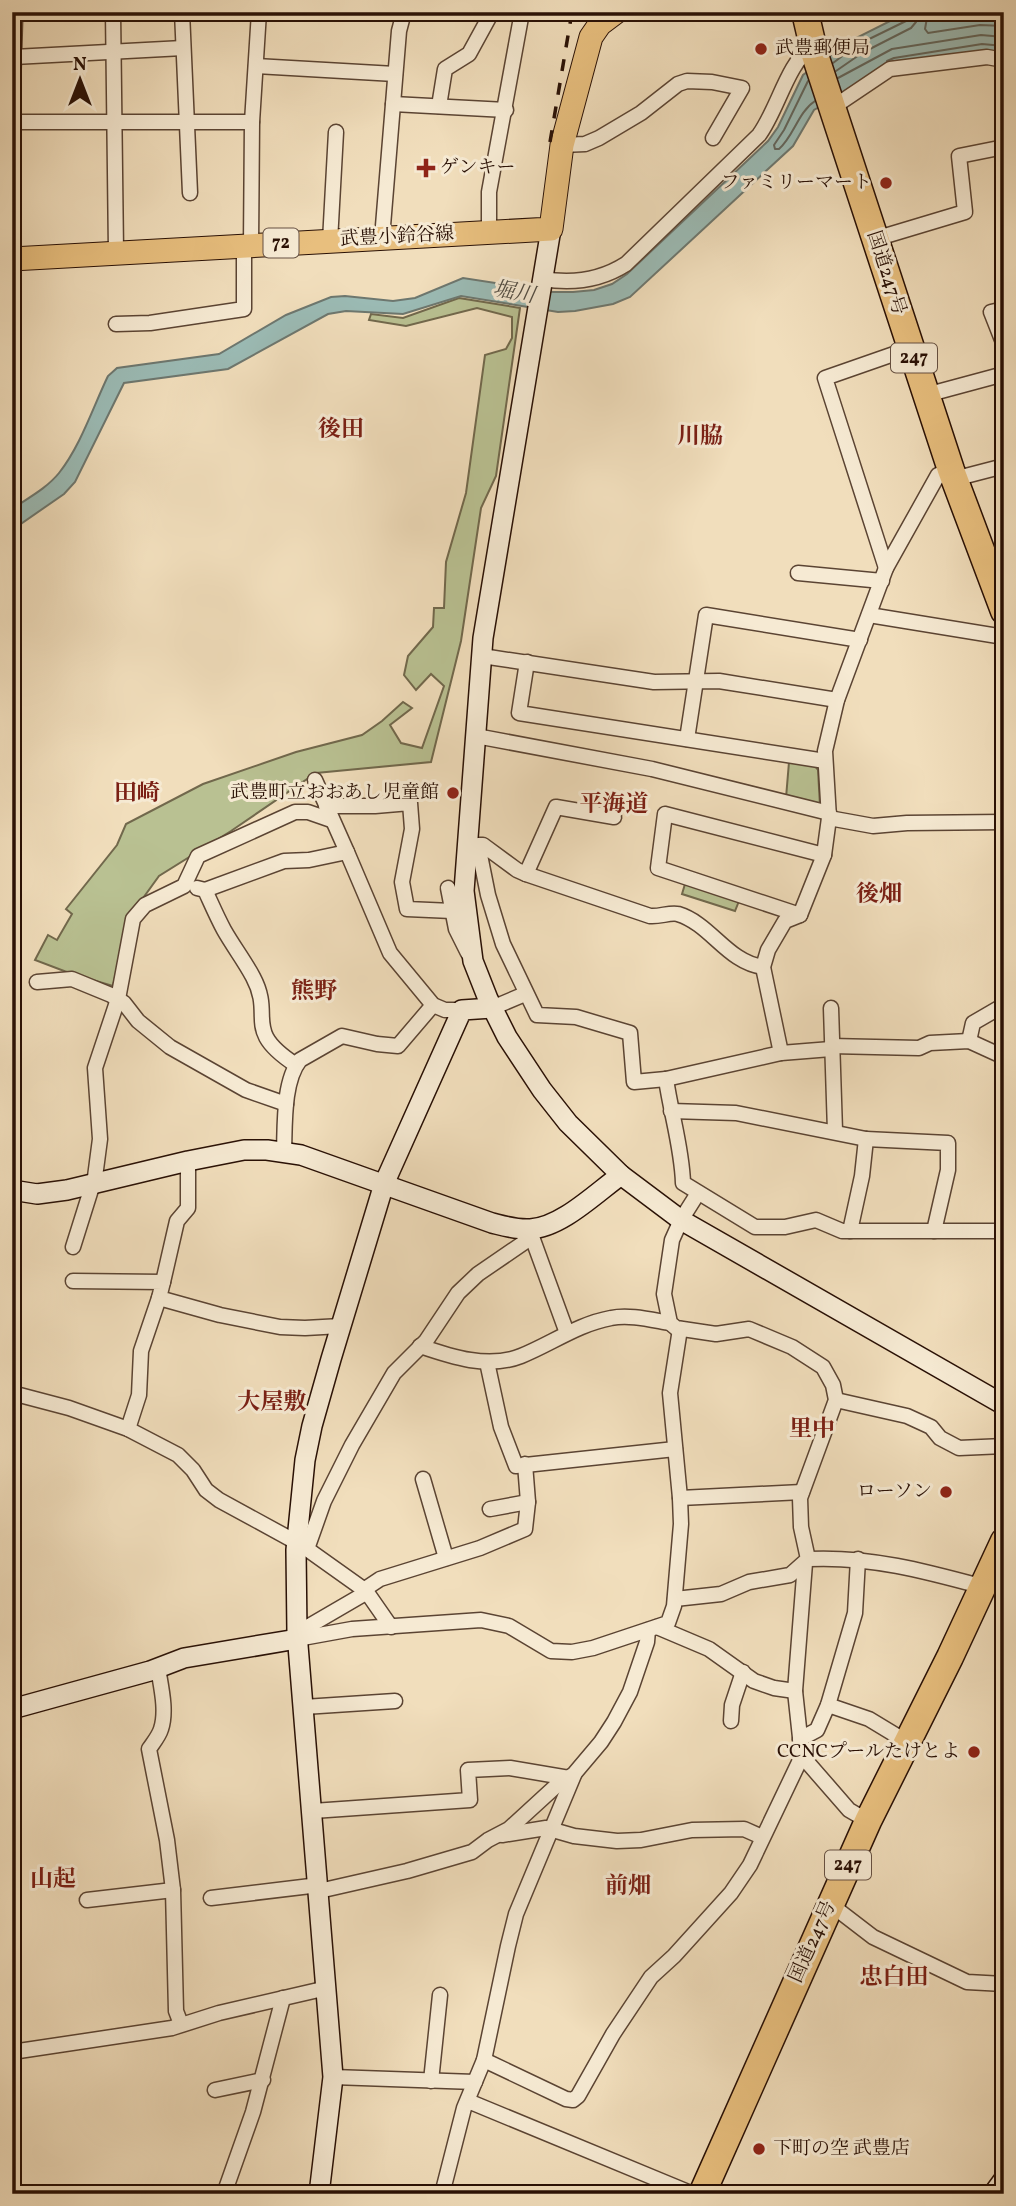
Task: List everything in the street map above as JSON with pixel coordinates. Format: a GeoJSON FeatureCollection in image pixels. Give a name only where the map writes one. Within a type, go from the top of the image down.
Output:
{"type":"FeatureCollection","features":[{"type":"Feature","properties":{"kind":"highway","name":"国道247号"},"geometry":{"type":"LineString","coordinates":[[805,12],[813,50],[952,475],[1004,611]]}},
{"type":"Feature","properties":{"kind":"highway","name":"国道247号"},"geometry":{"type":"LineString","coordinates":[[702,2194],[868,1821],[984,1587],[1004,1541]]}},
{"type":"Feature","properties":{"kind":"main road"},"geometry":{"type":"LineString","coordinates":[[551,229],[562,145],[591,37],[609,13]]}},
{"type":"Feature","properties":{"kind":"main road","name":"武豊小鈴谷線"},"geometry":{"type":"LineString","coordinates":[[12,259],[551,229]]}},
{"type":"Feature","properties":{"kind":"street"},"geometry":{"type":"LineString","coordinates":[[113,12],[116,252]]}},
{"type":"Feature","properties":{"kind":"street"},"geometry":{"type":"LineString","coordinates":[[182,12],[190,193]]}},
{"type":"Feature","properties":{"kind":"street"},"geometry":{"type":"LineString","coordinates":[[116,324],[150,323],[244,309],[259,12]]}},
{"type":"Feature","properties":{"kind":"street"},"geometry":{"type":"LineString","coordinates":[[382,238],[398,31],[404,12]]}},
{"type":"Feature","properties":{"kind":"street"},"geometry":{"type":"LineString","coordinates":[[439,106],[445,69],[469,54],[492,12]]}},
{"type":"Feature","properties":{"kind":"street"},"geometry":{"type":"LineString","coordinates":[[489,233],[489,192],[522,12]]}},
{"type":"Feature","properties":{"kind":"street"},"geometry":{"type":"LineString","coordinates":[[15,18],[12,121],[252,122]]}},
{"type":"Feature","properties":{"kind":"street"},"geometry":{"type":"LineString","coordinates":[[14,57],[183,48]]}},
{"type":"Feature","properties":{"kind":"street"},"geometry":{"type":"LineString","coordinates":[[543,279],[583,281],[604,276],[626,264],[759,135],[801,54],[813,50]]}},
{"type":"Feature","properties":{"kind":"street"},"geometry":{"type":"LineString","coordinates":[[832,105],[890,69],[986,57],[1004,60]]}},
{"type":"Feature","properties":{"kind":"street"},"geometry":{"type":"LineString","coordinates":[[256,66],[394,74]]}},
{"type":"Feature","properties":{"kind":"street"},"geometry":{"type":"LineString","coordinates":[[562,145],[585,144],[599,138],[641,113],[678,84],[687,81],[712,82],[742,88],[713,138]]}},
{"type":"Feature","properties":{"kind":"street"},"geometry":{"type":"LineString","coordinates":[[393,104],[506,110]]}},
{"type":"Feature","properties":{"kind":"street"},"geometry":{"type":"LineString","coordinates":[[330,241],[336,132]]}},
{"type":"Feature","properties":{"kind":"street"},"geometry":{"type":"LineString","coordinates":[[875,239],[965,212],[958,156],[1004,147]]}},
{"type":"Feature","properties":{"kind":"street"},"geometry":{"type":"LineString","coordinates":[[551,229],[484,630],[475,736],[453,890],[452,911],[456,929],[507,1037],[542,1090],[568,1123],[621,1175],[681,1220],[1004,1405]]}},
{"type":"Feature","properties":{"kind":"street"},"geometry":{"type":"LineString","coordinates":[[1004,309],[991,312],[1004,345]]}},
{"type":"Feature","properties":{"kind":"street"},"geometry":{"type":"LineString","coordinates":[[884,574],[825,378],[911,348]]}},
{"type":"Feature","properties":{"kind":"street"},"geometry":{"type":"LineString","coordinates":[[926,395],[1004,374]]}},
{"type":"Feature","properties":{"kind":"street"},"geometry":{"type":"LineString","coordinates":[[781,1053],[763,967],[768,950],[785,920],[800,915],[824,855],[829,816],[825,761],[829,729],[837,700],[884,574],[938,475],[1004,466]]}},
{"type":"Feature","properties":{"kind":"street"},"geometry":{"type":"LineString","coordinates":[[798,573],[884,574]]}},
{"type":"Feature","properties":{"kind":"street"},"geometry":{"type":"LineString","coordinates":[[687,739],[706,615],[860,640]]}},
{"type":"Feature","properties":{"kind":"street"},"geometry":{"type":"LineString","coordinates":[[869,615],[1004,637]]}},
{"type":"Feature","properties":{"kind":"street"},"geometry":{"type":"LineString","coordinates":[[482,656],[654,682],[719,681],[837,700]]}},
{"type":"Feature","properties":{"kind":"street"},"geometry":{"type":"LineString","coordinates":[[527,662],[519,713],[825,761]]}},
{"type":"Feature","properties":{"kind":"street"},"geometry":{"type":"LineString","coordinates":[[475,736],[652,769],[873,826],[1004,822]]}},
{"type":"Feature","properties":{"kind":"street"},"geometry":{"type":"LineString","coordinates":[[315,780],[390,953],[433,1005],[445,1010],[492,1008],[525,994]]}},
{"type":"Feature","properties":{"kind":"street"},"geometry":{"type":"LineString","coordinates":[[184,886],[198,856],[295,812],[329,813],[410,803],[412,829],[402,882],[407,909],[452,911]]}},
{"type":"Feature","properties":{"kind":"street"},"geometry":{"type":"LineString","coordinates":[[526,874],[556,807],[614,817]]}},
{"type":"Feature","properties":{"kind":"street"},"geometry":{"type":"LineString","coordinates":[[800,915],[658,868],[665,814],[824,855]]}},
{"type":"Feature","properties":{"kind":"street"},"geometry":{"type":"LineString","coordinates":[[763,967],[748,964],[698,924],[675,913],[650,916],[526,874],[483,845],[478,845],[487,890],[503,944],[537,1015],[576,1017],[630,1033],[634,1082],[666,1079],[781,1053],[831,1048],[919,1048],[930,1042],[969,1041],[1004,1057]]}},
{"type":"Feature","properties":{"kind":"street"},"geometry":{"type":"LineString","coordinates":[[73,1247],[93,1183],[100,1139],[94,1074],[118,999],[133,919],[145,905],[184,886],[205,890],[284,861],[346,852]]}},
{"type":"Feature","properties":{"kind":"street"},"geometry":{"type":"LineString","coordinates":[[205,890],[224,930],[254,979],[260,999],[263,1034],[276,1052],[296,1065]]}},
{"type":"Feature","properties":{"kind":"street"},"geometry":{"type":"LineString","coordinates":[[453,890],[487,890]]}},
{"type":"Feature","properties":{"kind":"street"},"geometry":{"type":"LineString","coordinates":[[453,890],[473,961]]}},
{"type":"Feature","properties":{"kind":"street"},"geometry":{"type":"LineString","coordinates":[[37,982],[72,979],[118,999],[147,1030],[170,1047],[246,1090],[286,1104]]}},
{"type":"Feature","properties":{"kind":"street"},"geometry":{"type":"LineString","coordinates":[[284,1152],[286,1104],[296,1065],[319,1048],[342,1036],[398,1046],[433,1005]]}},
{"type":"Feature","properties":{"kind":"street"},"geometry":{"type":"LineString","coordinates":[[969,1041],[973,1023],[1004,1005]]}},
{"type":"Feature","properties":{"kind":"street"},"geometry":{"type":"LineString","coordinates":[[831,1008],[835,1131]]}},
{"type":"Feature","properties":{"kind":"street"},"geometry":{"type":"LineString","coordinates":[[319,2194],[333,2077],[297,1636],[305,1460],[312,1426],[384,1184],[462,1010]]}},
{"type":"Feature","properties":{"kind":"street"},"geometry":{"type":"LineString","coordinates":[[666,1079],[682,1157],[683,1183],[755,1227],[785,1227],[816,1220],[842,1231],[1004,1231]]}},
{"type":"Feature","properties":{"kind":"street"},"geometry":{"type":"LineString","coordinates":[[671,1111],[736,1113],[866,1139],[948,1143],[947,1170],[934,1231]]}},
{"type":"Feature","properties":{"kind":"street"},"geometry":{"type":"LineString","coordinates":[[850,1231],[862,1176],[866,1139]]}},
{"type":"Feature","properties":{"kind":"street"},"geometry":{"type":"LineString","coordinates":[[12,1190],[37,1194],[68,1190],[244,1150],[284,1152],[301,1155],[492,1223],[532,1233]]}},
{"type":"Feature","properties":{"kind":"street"},"geometry":{"type":"LineString","coordinates":[[128,1429],[139,1395],[141,1351],[159,1298],[177,1221],[188,1208],[188,1161]]}},
{"type":"Feature","properties":{"kind":"street"},"geometry":{"type":"LineString","coordinates":[[300,1547],[372,1409],[394,1373],[420,1346],[458,1293],[478,1274],[532,1233],[563,1217],[621,1175]]}},
{"type":"Feature","properties":{"kind":"street"},"geometry":{"type":"LineString","coordinates":[[12,1709],[197,1656],[297,1636],[352,1629],[491,1621],[509,1626],[559,1653],[593,1648],[668,1623],[675,1599],[680,1498],[670,1393],[675,1326],[665,1303],[665,1285],[672,1240],[698,1193]]}},
{"type":"Feature","properties":{"kind":"street"},"geometry":{"type":"LineString","coordinates":[[532,1233],[567,1333]]}},
{"type":"Feature","properties":{"kind":"street"},"geometry":{"type":"LineString","coordinates":[[73,1281],[163,1282]]}},
{"type":"Feature","properties":{"kind":"street"},"geometry":{"type":"LineString","coordinates":[[159,1298],[220,1315],[280,1326],[341,1326]]}},
{"type":"Feature","properties":{"kind":"street"},"geometry":{"type":"LineString","coordinates":[[420,1346],[446,1355],[503,1362],[595,1321],[614,1317],[716,1334],[749,1329],[792,1347],[823,1367],[833,1385],[836,1400],[800,1498],[806,1561],[794,1691],[802,1756],[750,1865],[731,1893],[674,1956],[651,1977],[573,2100],[484,2060]]}},
{"type":"Feature","properties":{"kind":"street"},"geometry":{"type":"LineString","coordinates":[[487,1362],[501,1427],[516,1466],[675,1449]]}},
{"type":"Feature","properties":{"kind":"street"},"geometry":{"type":"LineString","coordinates":[[12,1393],[69,1408],[128,1429],[178,1455],[193,1470],[206,1490],[219,1500],[300,1547],[366,1591],[391,1627]]}},
{"type":"Feature","properties":{"kind":"street"},"geometry":{"type":"LineString","coordinates":[[836,1400],[907,1416],[931,1427],[940,1438],[958,1448],[1004,1446]]}},
{"type":"Feature","properties":{"kind":"street"},"geometry":{"type":"LineString","coordinates":[[297,1636],[380,1579],[490,1544],[525,1529],[528,1502],[525,1464]]}},
{"type":"Feature","properties":{"kind":"street"},"geometry":{"type":"LineString","coordinates":[[424,1479],[446,1558]]}},
{"type":"Feature","properties":{"kind":"street"},"geometry":{"type":"LineString","coordinates":[[680,1498],[802,1492]]}},
{"type":"Feature","properties":{"kind":"street"},"geometry":{"type":"LineString","coordinates":[[490,1509],[528,1502]]}},
{"type":"Feature","properties":{"kind":"street"},"geometry":{"type":"LineString","coordinates":[[675,1599],[721,1594],[748,1582],[790,1575],[806,1561],[858,1559],[924,1571],[984,1587]]}},
{"type":"Feature","properties":{"kind":"street"},"geometry":{"type":"LineString","coordinates":[[800,1738],[817,1730],[828,1705],[855,1612],[858,1559]]}},
{"type":"Feature","properties":{"kind":"street"},"geometry":{"type":"LineString","coordinates":[[652,1628],[709,1649],[754,1681],[794,1691]]}},
{"type":"Feature","properties":{"kind":"street"},"geometry":{"type":"LineString","coordinates":[[211,1898],[319,1888],[407,1871],[472,1852],[509,1829],[584,1764],[614,1722],[637,1673],[652,1628]]}},
{"type":"Feature","properties":{"kind":"street"},"geometry":{"type":"LineString","coordinates":[[158,1668],[162,1717],[160,1730],[149,1749],[167,1840],[173,1890],[176,2011],[181,2024]]}},
{"type":"Feature","properties":{"kind":"street"},"geometry":{"type":"LineString","coordinates":[[731,1721],[732,1705],[743,1672]]}},
{"type":"Feature","properties":{"kind":"street"},"geometry":{"type":"LineString","coordinates":[[828,1705],[869,1719],[907,1742]]}},
{"type":"Feature","properties":{"kind":"street"},"geometry":{"type":"LineString","coordinates":[[304,1707],[385,1706]]}},
{"type":"Feature","properties":{"kind":"street"},"geometry":{"type":"LineString","coordinates":[[802,1756],[843,1805],[868,1821]]}},
{"type":"Feature","properties":{"kind":"street"},"geometry":{"type":"LineString","coordinates":[[313,1811],[470,1800],[468,1770],[510,1768],[572,1776]]}},
{"type":"Feature","properties":{"kind":"street"},"geometry":{"type":"LineString","coordinates":[[442,2194],[468,2101],[484,2060],[516,1914],[572,1776]]}},
{"type":"Feature","properties":{"kind":"street"},"geometry":{"type":"LineString","coordinates":[[497,1835],[551,1829],[573,1836],[617,1841],[641,1840],[692,1830],[744,1829],[762,1837]]}},
{"type":"Feature","properties":{"kind":"street"},"geometry":{"type":"LineString","coordinates":[[87,1900],[173,1890]]}},
{"type":"Feature","properties":{"kind":"street"},"geometry":{"type":"LineString","coordinates":[[830,1904],[873,1937],[967,1982],[1004,1984]]}},
{"type":"Feature","properties":{"kind":"street"},"geometry":{"type":"LineString","coordinates":[[12,2052],[172,2028],[327,1988]]}},
{"type":"Feature","properties":{"kind":"street"},"geometry":{"type":"LineString","coordinates":[[431,2081],[440,1995]]}},
{"type":"Feature","properties":{"kind":"street"},"geometry":{"type":"LineString","coordinates":[[224,2194],[263,2080],[283,1998]]}},
{"type":"Feature","properties":{"kind":"street"},"geometry":{"type":"LineString","coordinates":[[333,2077],[475,2082]]}},
{"type":"Feature","properties":{"kind":"street"},"geometry":{"type":"LineString","coordinates":[[215,2090],[263,2080]]}},
{"type":"Feature","properties":{"kind":"street"},"geometry":{"type":"LineString","coordinates":[[468,2101],[693,2194]]}},
{"type":"Feature","properties":{"kind":"street"},"geometry":{"type":"LineString","coordinates":[[993,2194],[1004,2179]]}},
{"type":"Feature","properties":{"kind":"green space"},"geometry":{"type":"Polygon","coordinates":[[[459,298],[520,308],[496,476],[481,508],[461,641],[431,762],[316,773],[159,876],[128,919],[113,986],[35,960],[48,935],[57,940],[72,914],[66,909],[117,845],[126,824],[203,784],[296,752],[362,735],[403,702],[412,708],[390,725],[401,743],[422,748],[444,686],[431,674],[416,690],[404,675],[408,656],[433,627],[434,608],[444,608],[446,562],[466,493],[485,355],[506,349],[512,338],[512,317],[477,308],[406,326],[369,320],[371,314],[403,318],[459,298]]]}},
{"type":"Feature","properties":{"kind":"green space"},"geometry":{"type":"Polygon","coordinates":[[[789,762],[814,765],[818,770],[820,806],[786,798],[789,762]]]}},
{"type":"Feature","properties":{"kind":"green space"},"geometry":{"type":"Polygon","coordinates":[[[685,884],[739,901],[735,911],[682,894],[685,884]]]}},
{"type":"Feature","properties":{"kind":"water","name":"堀川"},"geometry":{"type":"Polygon","coordinates":[[[908,12],[1004,12],[1004,53],[983,51],[895,64],[814,110],[793,146],[630,297],[613,304],[558,312],[461,296],[403,314],[346,311],[328,314],[228,369],[124,383],[75,482],[64,494],[12,530],[12,509],[43,488],[59,473],[80,438],[108,376],[117,368],[219,354],[286,315],[331,297],[393,301],[415,298],[463,278],[553,292],[594,290],[612,284],[627,274],[768,141],[778,127],[803,75],[854,39],[908,12]]]}},
{"type":"Feature","properties":{"kind":"railway"},"geometry":{"type":"LineString","coordinates":[[550,142],[572,12]]}},
{"type":"Feature","properties":{"kind":"place","name":"武豊郵便局"},"geometry":{"type":"Point","coordinates":[761,49]}},
{"type":"Feature","properties":{"kind":"place","name":"ゲンキー"},"geometry":{"type":"Point","coordinates":[426,168]}},
{"type":"Feature","properties":{"kind":"place","name":"ファミリーマート"},"geometry":{"type":"Point","coordinates":[886,183]}},
{"type":"Feature","properties":{"kind":"place","name":"武豊町立おおあし児童館"},"geometry":{"type":"Point","coordinates":[453,793]}},
{"type":"Feature","properties":{"kind":"place","name":"ローソン"},"geometry":{"type":"Point","coordinates":[946,1492]}},
{"type":"Feature","properties":{"kind":"place","name":"CCNCプールたけとよ"},"geometry":{"type":"Point","coordinates":[974,1752]}},
{"type":"Feature","properties":{"kind":"place","name":"下町の空 武豊店"},"geometry":{"type":"Point","coordinates":[759,2149]}},
{"type":"Feature","properties":{"kind":"district","name":"後田"},"geometry":{"type":"Point","coordinates":[341,430]}},
{"type":"Feature","properties":{"kind":"district","name":"川脇"},"geometry":{"type":"Point","coordinates":[700,437]}},
{"type":"Feature","properties":{"kind":"district","name":"田崎"},"geometry":{"type":"Point","coordinates":[137,794]}},
{"type":"Feature","properties":{"kind":"district","name":"平海道"},"geometry":{"type":"Point","coordinates":[614,805]}},
{"type":"Feature","properties":{"kind":"district","name":"後畑"},"geometry":{"type":"Point","coordinates":[879,895]}},
{"type":"Feature","properties":{"kind":"district","name":"熊野"},"geometry":{"type":"Point","coordinates":[314,992]}},
{"type":"Feature","properties":{"kind":"district","name":"大屋敷"},"geometry":{"type":"Point","coordinates":[272,1403]}},
{"type":"Feature","properties":{"kind":"district","name":"里中"},"geometry":{"type":"Point","coordinates":[812,1430]}},
{"type":"Feature","properties":{"kind":"district","name":"山起"},"geometry":{"type":"Point","coordinates":[53,1880]}},
{"type":"Feature","properties":{"kind":"district","name":"前畑"},"geometry":{"type":"Point","coordinates":[628,1887]}},
{"type":"Feature","properties":{"kind":"district","name":"忠白田"},"geometry":{"type":"Point","coordinates":[894,1978]}}]}
